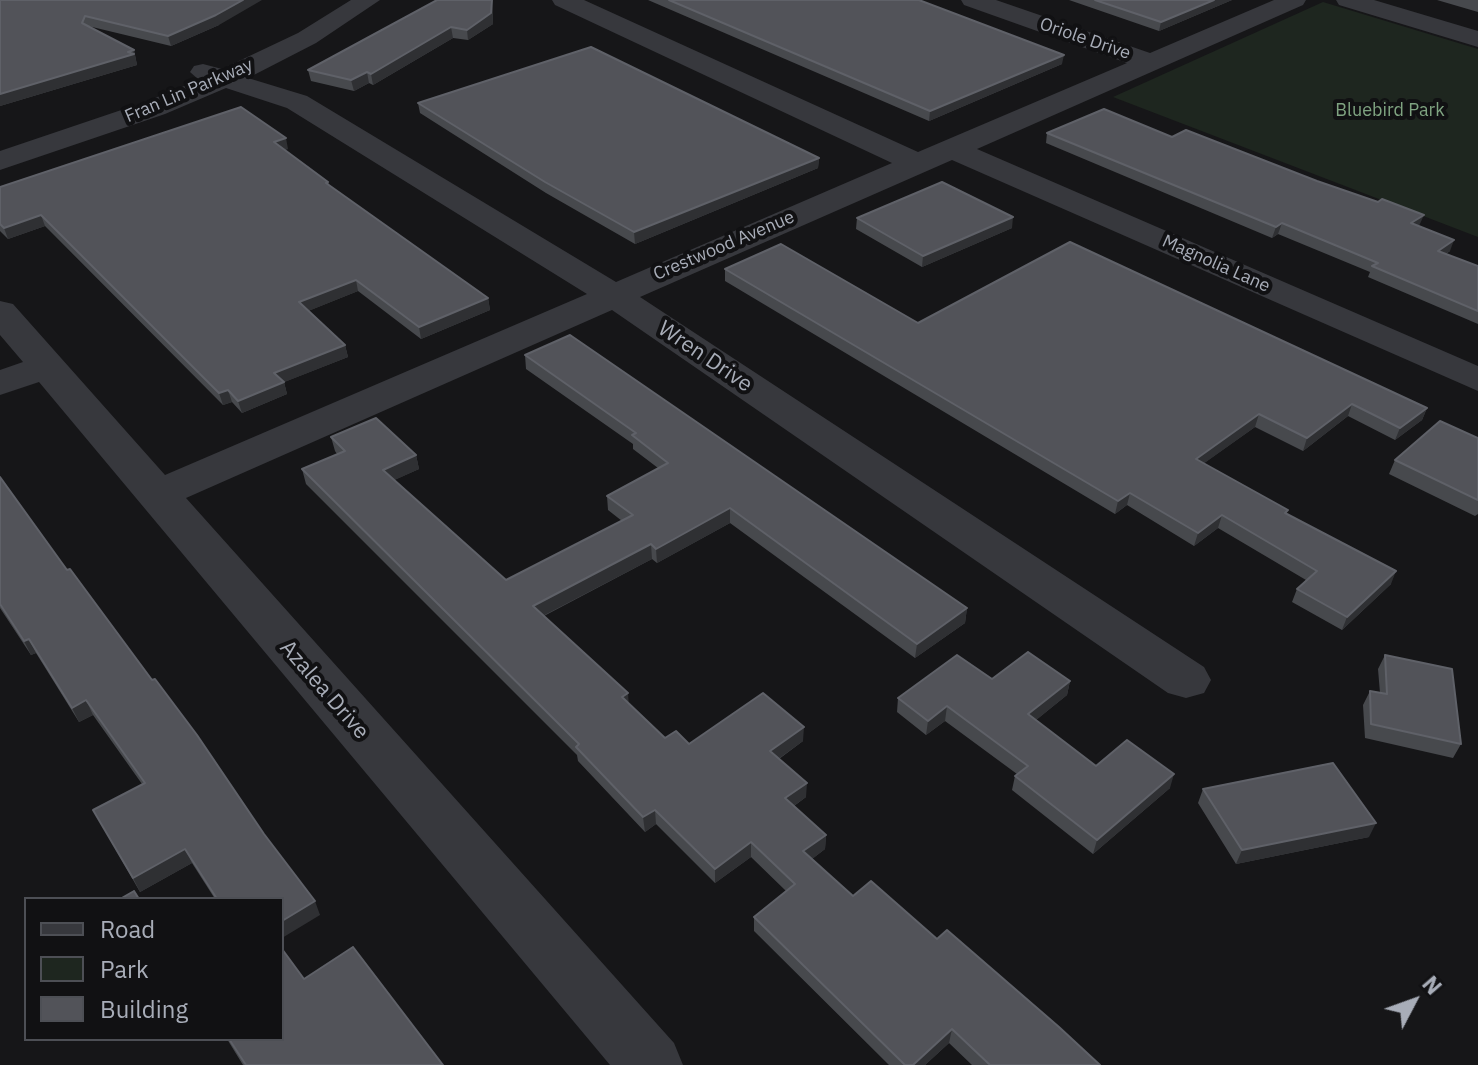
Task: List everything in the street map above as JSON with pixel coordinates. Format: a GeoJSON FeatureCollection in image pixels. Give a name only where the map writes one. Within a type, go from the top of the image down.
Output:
{"type":"FeatureCollection","features":[{"type":"Feature","properties":{"kind":"street","name":"Fran Lin Parkway"},"geometry":{"type":"LineString","coordinates":[[0,161],[155,108],[341,0]]}},
{"type":"Feature","properties":{"kind":"street","name":"Fran Lin Parkway"},"geometry":{"type":"LineString","coordinates":[[0,145],[214,76],[307,38],[368,0]]}},
{"type":"Feature","properties":{"kind":"street"},"geometry":{"type":"LineString","coordinates":[[564,0],[916,163]]}},
{"type":"Feature","properties":{"kind":"street","name":"Oriole Drive"},"geometry":{"type":"LineString","coordinates":[[973,0],[1151,62]]}},
{"type":"Feature","properties":{"kind":"street","name":"Crestwood Avenue"},"geometry":{"type":"LineString","coordinates":[[155,495],[1294,0]]}},
{"type":"Feature","properties":{"kind":"street"},"geometry":{"type":"LineString","coordinates":[[1348,0],[1478,39]]}},
{"type":"Feature","properties":{"kind":"street","name":"Wren Drive"},"geometry":{"type":"LineString","coordinates":[[214,76],[297,102],[612,294],[1186,680]]}},
{"type":"Feature","properties":{"kind":"street","name":"Magnolia Lane"},"geometry":{"type":"LineString","coordinates":[[953,149],[1478,380]]}},
{"type":"Feature","properties":{"kind":"street","name":"Azalea Drive"},"geometry":{"type":"LineString","coordinates":[[0,312],[22,375],[155,495],[651,1065]]}},
{"type":"Feature","properties":{"kind":"green space","name":"Bluebird Park"},"geometry":{"type":"Polygon","coordinates":[[[1323,2],[1478,49],[1478,237],[1113,97],[1323,2]]]}},
{"type":"Feature","properties":{"kind":"building"},"geometry":{"type":"Polygon","coordinates":[[[0,0],[243,0],[168,36],[85,16],[82,23],[134,50],[128,52],[134,54],[0,94],[0,0]]]}},
{"type":"Feature","properties":{"kind":"building"},"geometry":{"type":"Polygon","coordinates":[[[437,0],[492,0],[491,13],[467,30],[451,27],[371,74],[367,72],[351,80],[308,70],[437,0]]]}},
{"type":"Feature","properties":{"kind":"building"},"geometry":{"type":"Polygon","coordinates":[[[669,0],[919,0],[1064,55],[930,111],[669,0]]]}},
{"type":"Feature","properties":{"kind":"building"},"geometry":{"type":"Polygon","coordinates":[[[1095,0],[1214,0],[1161,22],[1095,0]]]}},
{"type":"Feature","properties":{"kind":"building"},"geometry":{"type":"Polygon","coordinates":[[[591,47],[819,158],[634,232],[545,182],[418,103],[591,47]]]}},
{"type":"Feature","properties":{"kind":"building"},"geometry":{"type":"Polygon","coordinates":[[[241,107],[286,138],[274,142],[326,183],[488,298],[419,327],[356,280],[299,302],[345,345],[274,373],[284,382],[238,401],[228,390],[219,393],[41,215],[4,228],[0,224],[0,187],[241,107]]]}},
{"type":"Feature","properties":{"kind":"building"},"geometry":{"type":"Polygon","coordinates":[[[1104,109],[1172,137],[1186,130],[1317,181],[1378,202],[1382,199],[1424,215],[1411,223],[1454,240],[1438,251],[1478,266],[1478,311],[1372,266],[1378,263],[1282,223],[1276,227],[1047,133],[1104,109]]]}},
{"type":"Feature","properties":{"kind":"building"},"geometry":{"type":"Polygon","coordinates":[[[942,182],[1013,217],[923,256],[857,218],[942,182]]]}},
{"type":"Feature","properties":{"kind":"building"},"geometry":{"type":"Polygon","coordinates":[[[1070,242],[1427,408],[1400,428],[1352,404],[1307,438],[1259,414],[1196,459],[1288,510],[1285,513],[1396,571],[1347,617],[1297,589],[1317,571],[1222,515],[1198,533],[1130,493],[1118,501],[725,269],[781,244],[918,323],[1070,242]]]}},
{"type":"Feature","properties":{"kind":"building"},"geometry":{"type":"Polygon","coordinates":[[[570,335],[967,608],[917,644],[730,508],[656,549],[651,544],[533,606],[628,693],[622,697],[665,738],[676,731],[689,744],[763,693],[804,727],[770,751],[807,783],[785,798],[826,835],[803,851],[853,896],[871,881],[937,939],[947,930],[1100,1065],[990,1065],[952,1029],[913,1065],[905,1065],[754,917],[795,884],[751,842],[715,869],[655,810],[643,817],[576,747],[579,744],[302,469],[345,451],[331,437],[376,418],[416,455],[383,470],[506,580],[633,515],[607,496],[668,463],[632,435],[636,433],[525,355],[570,335]]]}},
{"type":"Feature","properties":{"kind":"building"},"geometry":{"type":"Polygon","coordinates":[[[1440,421],[1478,438],[1478,500],[1395,460],[1440,421]]]}},
{"type":"Feature","properties":{"kind":"building"},"geometry":{"type":"Polygon","coordinates":[[[0,477],[67,570],[70,569],[197,735],[264,834],[315,901],[284,920],[284,897],[216,897],[185,849],[133,878],[93,810],[145,783],[86,700],[72,708],[29,639],[24,641],[0,604],[0,477]]]}},
{"type":"Feature","properties":{"kind":"building"},"geometry":{"type":"Polygon","coordinates":[[[1028,652],[1070,681],[1028,714],[1096,766],[1127,740],[1174,774],[1097,840],[1015,776],[1028,766],[947,706],[928,721],[898,698],[957,655],[992,679],[1028,652]]]}},
{"type":"Feature","properties":{"kind":"building"},"geometry":{"type":"Polygon","coordinates":[[[1385,655],[1452,669],[1461,744],[1371,724],[1370,691],[1387,694],[1385,655]]]}},
{"type":"Feature","properties":{"kind":"building"},"geometry":{"type":"Polygon","coordinates":[[[1333,763],[1376,823],[1242,850],[1203,789],[1333,763]]]}},
{"type":"Feature","properties":{"kind":"building"},"geometry":{"type":"Polygon","coordinates":[[[134,891],[138,897],[124,897],[134,891]]]}},
{"type":"Feature","properties":{"kind":"building"},"geometry":{"type":"Polygon","coordinates":[[[353,947],[443,1065],[246,1065],[230,1041],[284,1041],[284,952],[304,979],[353,947]]]}}]}
